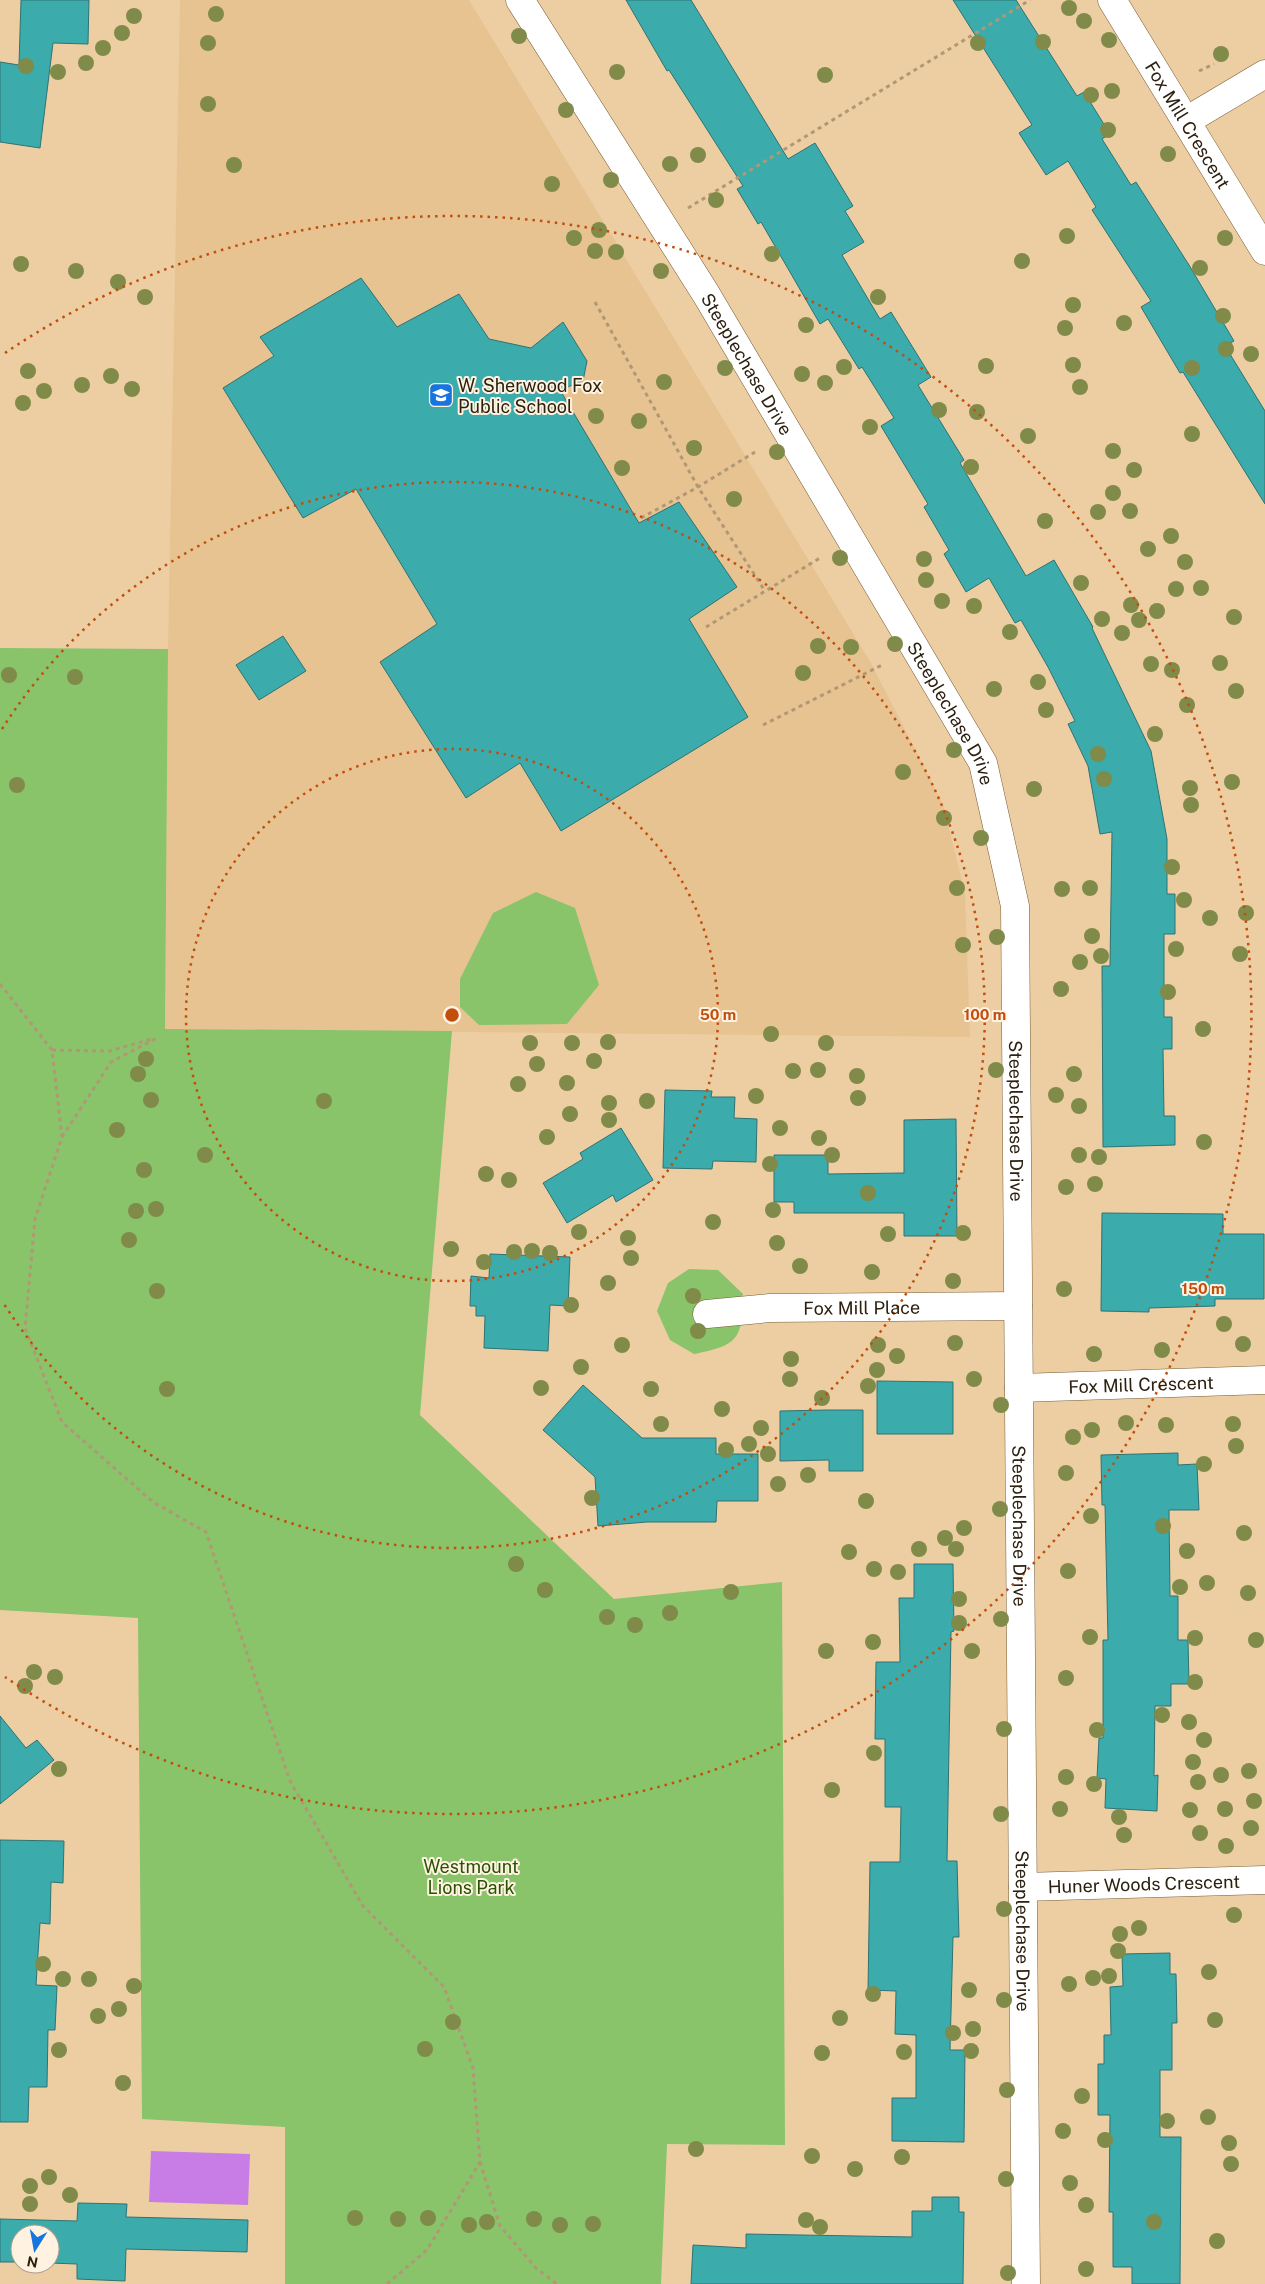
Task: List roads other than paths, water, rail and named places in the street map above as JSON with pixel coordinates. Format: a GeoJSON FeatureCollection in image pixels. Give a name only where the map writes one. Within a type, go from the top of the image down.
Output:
{"type":"FeatureCollection","features":[{"type":"Feature","properties":{"kind":"street","name":"Steeplechase Drive"},"geometry":{"type":"LineString","coordinates":[[520,0],[711,302],[983,763],[1015,906],[1026,2284]]}},
{"type":"Feature","properties":{"kind":"street","name":"Fox Mill Crescent"},"geometry":{"type":"LineString","coordinates":[[1112,0],[1265,251]]}},
{"type":"Feature","properties":{"kind":"street"},"geometry":{"type":"LineString","coordinates":[[1186,121],[1265,74]]}},
{"type":"Feature","properties":{"kind":"street","name":"Fox Mill Place"},"geometry":{"type":"LineString","coordinates":[[707,1314],[770,1308],[1018,1306]]}},
{"type":"Feature","properties":{"kind":"street","name":"Fox Mill Crescent"},"geometry":{"type":"LineString","coordinates":[[1019,1388],[1265,1380]]}},
{"type":"Feature","properties":{"kind":"street","name":"Huner Woods Crescent"},"geometry":{"type":"LineString","coordinates":[[1023,1887],[1265,1880]]}},
{"type":"Feature","properties":{"kind":"place","name":"W. Sherwood Fox Public School"},"geometry":{"type":"Point","coordinates":[441,395]}},
{"type":"Feature","properties":{"kind":"park label","name":"Westmount Lions Park"},"geometry":{"type":"Point","coordinates":[471,1876]}}]}
